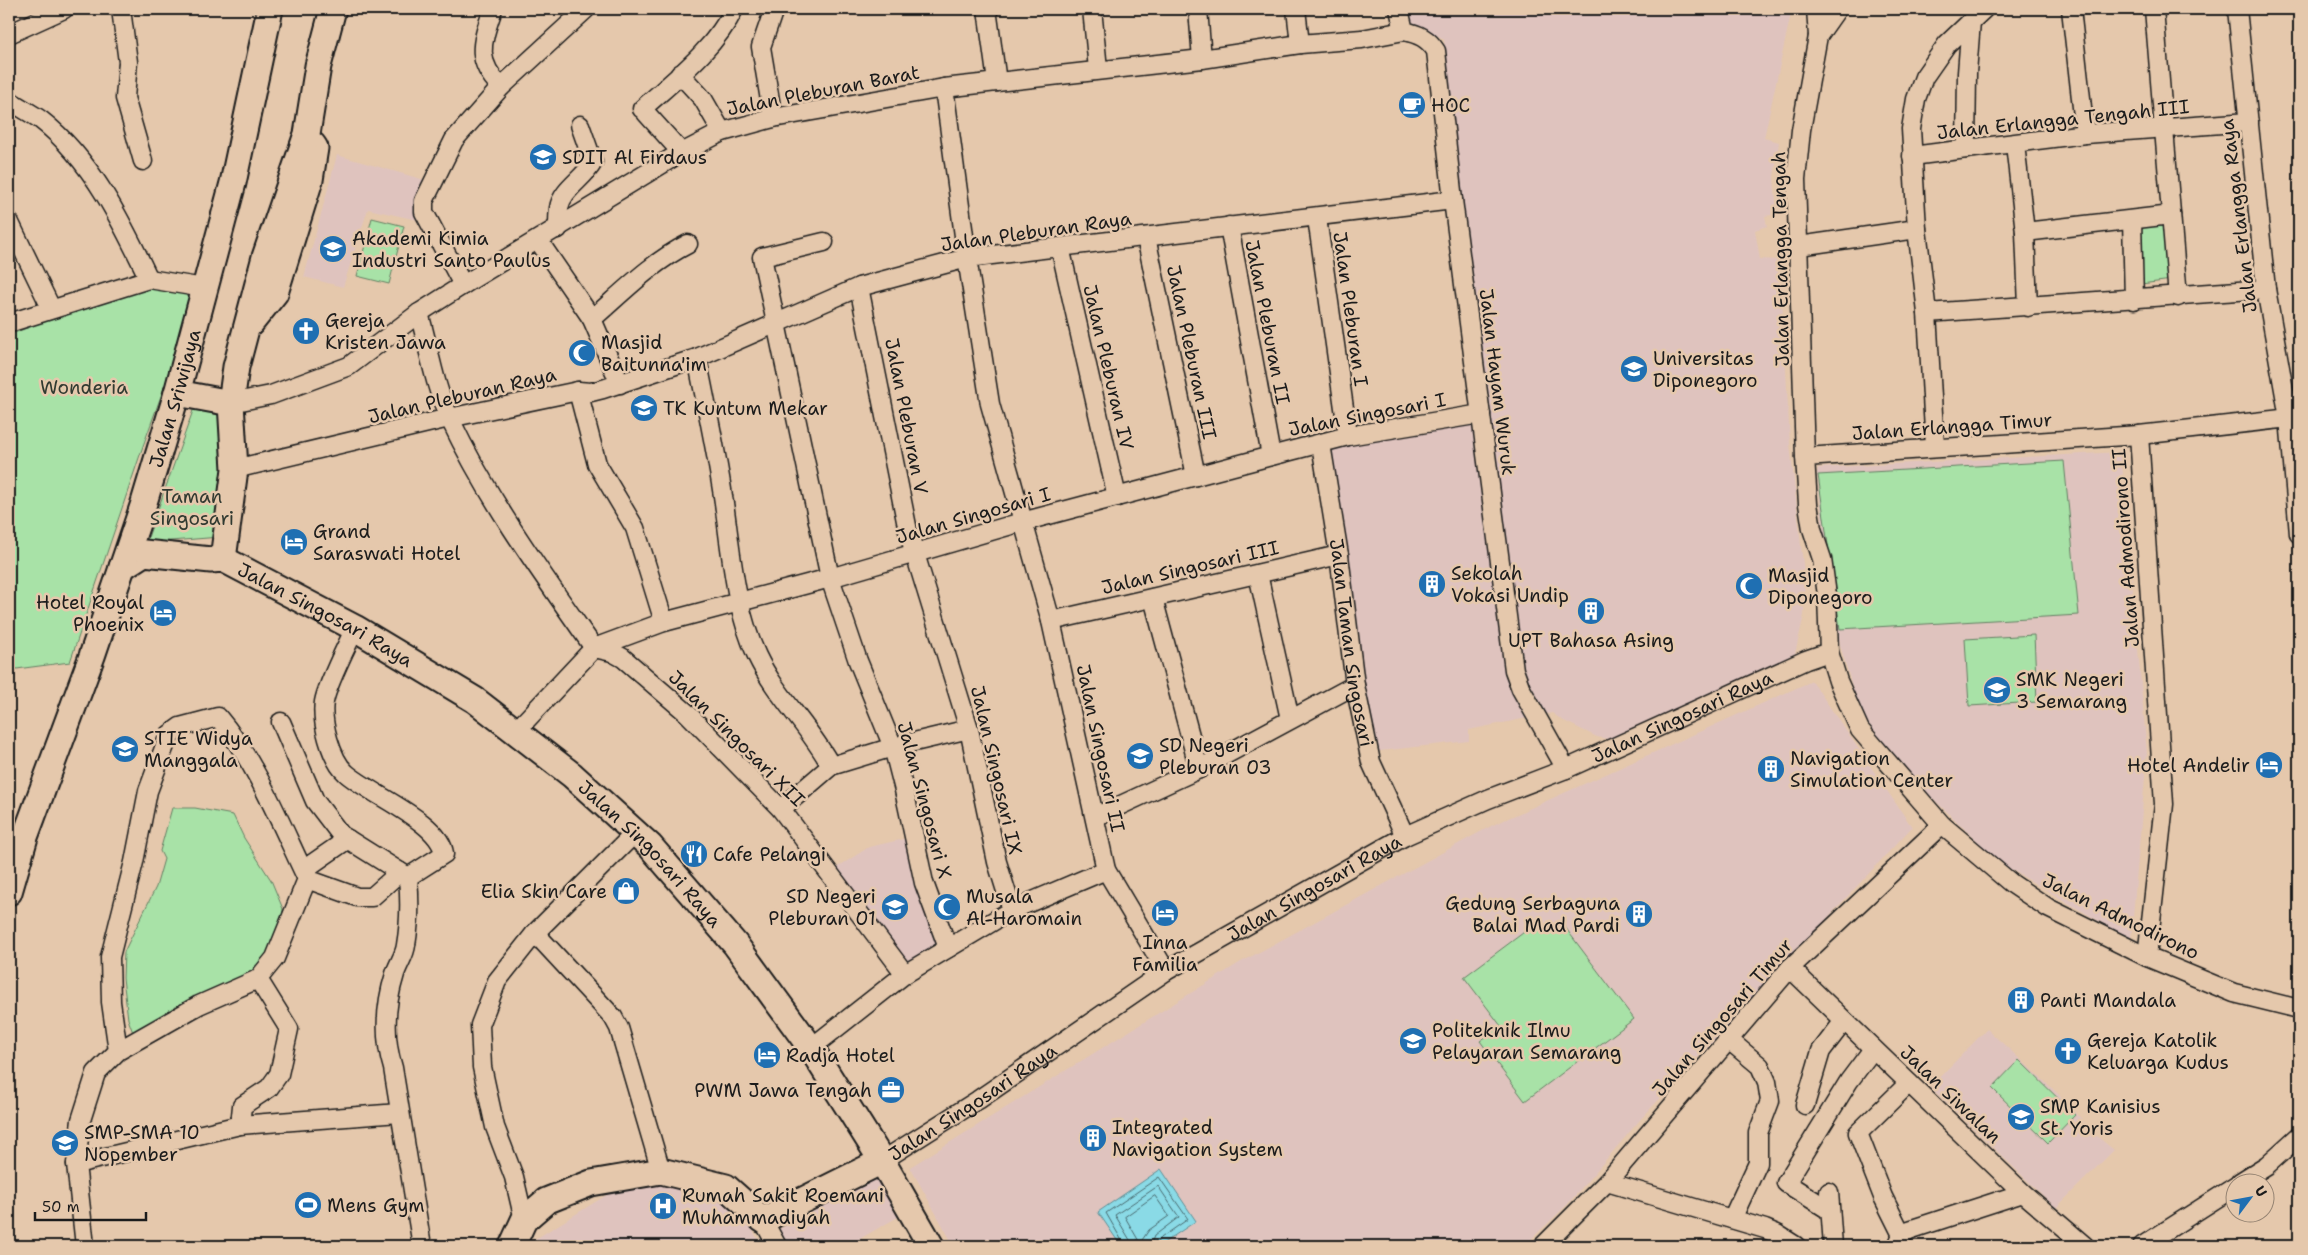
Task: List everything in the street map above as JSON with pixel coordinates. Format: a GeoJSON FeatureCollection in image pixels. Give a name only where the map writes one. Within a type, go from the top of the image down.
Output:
{"type":"FeatureCollection","features":[{"type":"Feature","properties":{"kind":"main road","name":"Jalan Sriwijaya"},"geometry":{"type":"LineString","coordinates":[[138,547],[241,148],[270,9]]}},
{"type":"Feature","properties":{"kind":"main road"},"geometry":{"type":"LineString","coordinates":[[223,559],[235,470],[231,403],[236,367],[265,257],[307,134],[318,66],[333,9]]}},
{"type":"Feature","properties":{"kind":"main road"},"geometry":{"type":"LineString","coordinates":[[307,134],[324,108],[346,9]]}},
{"type":"Feature","properties":{"kind":"main road"},"geometry":{"type":"LineString","coordinates":[[177,393],[231,403]]}},
{"type":"Feature","properties":{"kind":"main road"},"geometry":{"type":"LineString","coordinates":[[9,892],[25,837],[122,567],[138,547]]}},
{"type":"Feature","properties":{"kind":"main road","name":"Jalan Singosari Raya"},"geometry":{"type":"LineString","coordinates":[[138,547],[211,560],[223,559],[355,628],[475,700],[572,775],[650,846],[735,944],[812,1048],[882,1162]]}},
{"type":"Feature","properties":{"kind":"main road"},"geometry":{"type":"LineString","coordinates":[[512,1246],[524,1220],[546,1201],[591,1183],[661,1171],[726,1187],[763,1220],[882,1162],[931,1246]]}},
{"type":"Feature","properties":{"kind":"street"},"geometry":{"type":"LineString","coordinates":[[9,34],[32,16],[64,9]]}},
{"type":"Feature","properties":{"kind":"street"},"geometry":{"type":"LineString","coordinates":[[121,9],[128,62],[125,98],[143,161]]}},
{"type":"Feature","properties":{"kind":"street"},"geometry":{"type":"LineString","coordinates":[[493,9],[486,31],[482,62],[488,73],[501,87]]}},
{"type":"Feature","properties":{"kind":"street"},"geometry":{"type":"LineString","coordinates":[[463,285],[424,212],[424,202],[454,140],[501,87],[586,9]]}},
{"type":"Feature","properties":{"kind":"street"},"geometry":{"type":"LineString","coordinates":[[682,153],[644,111],[704,50],[729,19],[734,9]]}},
{"type":"Feature","properties":{"kind":"street"},"geometry":{"type":"LineString","coordinates":[[773,118],[761,47],[774,9]]}},
{"type":"Feature","properties":{"kind":"street"},"geometry":{"type":"LineString","coordinates":[[987,9],[997,82]]}},
{"type":"Feature","properties":{"kind":"street"},"geometry":{"type":"LineString","coordinates":[[1092,9],[1098,69]]}},
{"type":"Feature","properties":{"kind":"street"},"geometry":{"type":"LineString","coordinates":[[1198,9],[1202,59]]}},
{"type":"Feature","properties":{"kind":"street"},"geometry":{"type":"LineString","coordinates":[[1296,9],[1300,44]]}},
{"type":"Feature","properties":{"kind":"street"},"geometry":{"type":"LineString","coordinates":[[1400,9],[1404,31]]}},
{"type":"Feature","properties":{"kind":"street"},"geometry":{"type":"LineString","coordinates":[[1816,9],[1818,36]]}},
{"type":"Feature","properties":{"kind":"street","name":"Jalan Erlangga Tengah"},"geometry":{"type":"LineString","coordinates":[[1805,457],[1796,179],[1801,130],[1818,36],[1837,9]]}},
{"type":"Feature","properties":{"kind":"street"},"geometry":{"type":"LineString","coordinates":[[2071,9],[2085,134]]}},
{"type":"Feature","properties":{"kind":"street"},"geometry":{"type":"LineString","coordinates":[[2154,9],[2178,297]]}},
{"type":"Feature","properties":{"kind":"street","name":"Jalan Erlangga Raya"},"geometry":{"type":"LineString","coordinates":[[2237,9],[2266,289],[2294,417],[2299,534]]}},
{"type":"Feature","properties":{"kind":"street"},"geometry":{"type":"LineString","coordinates":[[1966,149],[1966,73],[1978,15]]}},
{"type":"Feature","properties":{"kind":"street"},"geometry":{"type":"LineString","coordinates":[[1935,447],[1927,313],[1916,229],[1911,128],[1916,99],[1924,77],[1947,44],[1978,15]]}},
{"type":"Feature","properties":{"kind":"street","name":"Jalan Pleburan Barat"},"geometry":{"type":"LineString","coordinates":[[231,403],[271,395],[348,366],[419,313],[463,285],[682,153],[722,132],[773,118],[944,88],[1098,69],[1202,59],[1300,44],[1362,39],[1404,31]]}},
{"type":"Feature","properties":{"kind":"street","name":"Jalan Hayam Wuruk"},"geometry":{"type":"LineString","coordinates":[[1404,31],[1419,34],[1431,42],[1436,50],[1453,200],[1514,670],[1521,689],[1566,769]]}},
{"type":"Feature","properties":{"kind":"street"},"geometry":{"type":"LineString","coordinates":[[680,74],[703,99],[722,132]]}},
{"type":"Feature","properties":{"kind":"street","name":"Jalan Singosari II"},"geometry":{"type":"LineString","coordinates":[[944,88],[966,258],[990,404],[1022,522],[1052,621],[1106,870],[1166,971]]}},
{"type":"Feature","properties":{"kind":"street"},"geometry":{"type":"LineString","coordinates":[[9,100],[40,120],[80,158],[127,232],[149,278]]}},
{"type":"Feature","properties":{"kind":"street","name":"Jalan Erlangga Tengah III"},"geometry":{"type":"LineString","coordinates":[[1912,156],[2085,134],[2249,122]]}},
{"type":"Feature","properties":{"kind":"street"},"geometry":{"type":"LineString","coordinates":[[558,229],[559,207],[562,198],[586,174],[592,162],[580,125]]}},
{"type":"Feature","properties":{"kind":"street"},"geometry":{"type":"LineString","coordinates":[[2015,144],[2025,232],[2028,307]]}},
{"type":"Feature","properties":{"kind":"street","name":"Jalan Pleburan Raya"},"geometry":{"type":"LineString","coordinates":[[235,470],[449,418],[578,391],[591,392],[620,384],[697,358],[859,286],[966,258],[1229,226],[1317,218],[1453,200]]}},
{"type":"Feature","properties":{"kind":"street"},"geometry":{"type":"LineString","coordinates":[[2025,232],[2171,215]]}},
{"type":"Feature","properties":{"kind":"street","name":"Jalan Pleburan I"},"geometry":{"type":"LineString","coordinates":[[1317,218],[1348,436]]}},
{"type":"Feature","properties":{"kind":"street"},"geometry":{"type":"LineString","coordinates":[[2132,220],[2134,300]]}},
{"type":"Feature","properties":{"kind":"street"},"geometry":{"type":"LineString","coordinates":[[9,221],[51,308]]}},
{"type":"Feature","properties":{"kind":"street","name":"Jalan Pleburan II"},"geometry":{"type":"LineString","coordinates":[[1229,226],[1272,456]]}},
{"type":"Feature","properties":{"kind":"street"},"geometry":{"type":"LineString","coordinates":[[1799,246],[1916,229]]}},
{"type":"Feature","properties":{"kind":"street","name":"Jalan Pleburan III"},"geometry":{"type":"LineString","coordinates":[[1146,237],[1196,476]]}},
{"type":"Feature","properties":{"kind":"street"},"geometry":{"type":"LineString","coordinates":[[538,240],[592,319],[620,384]]}},
{"type":"Feature","properties":{"kind":"street","name":"Jalan Singosari X"},"geometry":{"type":"LineString","coordinates":[[824,242],[762,257],[830,578],[858,661],[892,747],[904,790],[924,883],[948,948]]}},
{"type":"Feature","properties":{"kind":"street"},"geometry":{"type":"LineString","coordinates":[[592,319],[675,250],[688,244]]}},
{"type":"Feature","properties":{"kind":"street","name":"Jalan Pleburan IV"},"geometry":{"type":"LineString","coordinates":[[1060,247],[1117,497]]}},
{"type":"Feature","properties":{"kind":"street"},"geometry":{"type":"LineString","coordinates":[[9,323],[149,278],[204,288]]}},
{"type":"Feature","properties":{"kind":"street","name":"Jalan Pleburan V"},"geometry":{"type":"LineString","coordinates":[[859,286],[914,554]]}},
{"type":"Feature","properties":{"kind":"street"},"geometry":{"type":"LineString","coordinates":[[1927,313],[2178,297],[2266,289]]}},
{"type":"Feature","properties":{"kind":"street"},"geometry":{"type":"LineString","coordinates":[[419,313],[437,386],[449,418],[513,532],[594,648]]}},
{"type":"Feature","properties":{"kind":"street"},"geometry":{"type":"LineString","coordinates":[[697,358],[719,468],[739,601],[756,655],[768,675],[820,746],[831,766]]}},
{"type":"Feature","properties":{"kind":"street"},"geometry":{"type":"LineString","coordinates":[[578,391],[598,464],[635,528],[664,622]]}},
{"type":"Feature","properties":{"kind":"street","name":"Jalan Singosari I"},"geometry":{"type":"LineString","coordinates":[[515,732],[594,648],[664,622],[830,578],[1022,522],[1348,436],[1481,414]]}},
{"type":"Feature","properties":{"kind":"street","name":"Jalan Erlangga Timur"},"geometry":{"type":"LineString","coordinates":[[1805,457],[2139,435],[2294,417]]}},
{"type":"Feature","properties":{"kind":"street","name":"Jalan Admodirono II"},"geometry":{"type":"LineString","coordinates":[[2139,435],[2164,804],[2147,958]]}},
{"type":"Feature","properties":{"kind":"street","name":"Jalan Taman Singosari"},"geometry":{"type":"LineString","coordinates":[[1321,444],[1339,554],[1355,685],[1371,762],[1405,836]]}},
{"type":"Feature","properties":{"kind":"street"},"geometry":{"type":"LineString","coordinates":[[1805,457],[1812,529],[1822,559],[1827,595],[1829,652]]}},
{"type":"Feature","properties":{"kind":"street","name":"Jalan Singosari IX"},"geometry":{"type":"LineString","coordinates":[[914,554],[969,729],[997,862],[1012,910]]}},
{"type":"Feature","properties":{"kind":"street","name":"Jalan Singosari III"},"geometry":{"type":"LineString","coordinates":[[1052,621],[1339,554]]}},
{"type":"Feature","properties":{"kind":"street"},"geometry":{"type":"LineString","coordinates":[[1258,574],[1290,719]]}},
{"type":"Feature","properties":{"kind":"street"},"geometry":{"type":"LineString","coordinates":[[1153,598],[1199,769]]}},
{"type":"Feature","properties":{"kind":"street"},"geometry":{"type":"LineString","coordinates":[[118,1051],[110,1002],[110,958],[134,862],[148,792],[169,734],[180,727],[218,717],[233,734],[260,782],[307,879],[357,896],[372,897],[404,874],[444,854],[444,846],[426,825],[345,773],[336,758],[327,736],[324,700],[355,628]]}},
{"type":"Feature","properties":{"kind":"street","name":"Jalan Singosari XII"},"geometry":{"type":"LineString","coordinates":[[594,648],[612,652],[623,658],[680,707],[781,809],[905,974]]}},
{"type":"Feature","properties":{"kind":"street","name":"Jalan Singosari Raya"},"geometry":{"type":"LineString","coordinates":[[882,1162],[978,1100],[1166,971],[1405,836],[1488,799],[1566,769],[1806,660],[1829,652]]}},
{"type":"Feature","properties":{"kind":"street","name":"Jalan Admodirono"},"geometry":{"type":"LineString","coordinates":[[1829,652],[1838,681],[1860,730],[1942,825],[2011,883],[2048,908],[2147,958],[2234,992],[2299,1009]]}},
{"type":"Feature","properties":{"kind":"street"},"geometry":{"type":"LineString","coordinates":[[1095,817],[1199,769],[1355,685]]}},
{"type":"Feature","properties":{"kind":"street"},"geometry":{"type":"LineString","coordinates":[[281,722],[315,801],[341,835],[404,874],[410,906],[406,948],[395,974],[387,1014],[386,1045],[393,1068],[422,1246]]}},
{"type":"Feature","properties":{"kind":"street"},"geometry":{"type":"LineString","coordinates":[[781,809],[831,766],[892,747],[969,729]]}},
{"type":"Feature","properties":{"kind":"street","name":"Jalan Singosari Timur"},"geometry":{"type":"LineString","coordinates":[[1543,1246],[1607,1182],[1790,968],[1942,825]]}},
{"type":"Feature","properties":{"kind":"street"},"geometry":{"type":"LineString","coordinates":[[524,1220],[514,1177],[495,1127],[482,1068],[480,1025],[497,981],[534,933],[635,833]]}},
{"type":"Feature","properties":{"kind":"street"},"geometry":{"type":"LineString","coordinates":[[85,1246],[76,1164],[81,1120],[96,1073],[118,1051],[199,1005],[258,979],[275,958],[307,879],[309,866],[348,839]]}},
{"type":"Feature","properties":{"kind":"street"},"geometry":{"type":"LineString","coordinates":[[812,1048],[905,974],[1012,910],[1106,870]]}},
{"type":"Feature","properties":{"kind":"street"},"geometry":{"type":"LineString","coordinates":[[534,933],[607,1010],[616,1022],[661,1171]]}},
{"type":"Feature","properties":{"kind":"street","name":"Jalan Siwalan"},"geometry":{"type":"LineString","coordinates":[[1790,968],[2023,1193],[2085,1246]]}},
{"type":"Feature","properties":{"kind":"street"},"geometry":{"type":"LineString","coordinates":[[240,1125],[242,1106],[269,1088],[279,1074],[290,1029],[258,979]]}},
{"type":"Feature","properties":{"kind":"street"},"geometry":{"type":"LineString","coordinates":[[1805,1105],[1821,1051],[1844,1021]]}},
{"type":"Feature","properties":{"kind":"street"},"geometry":{"type":"LineString","coordinates":[[1728,1040],[1760,1066],[1769,1090],[1770,1101],[1758,1133],[1758,1163],[1732,1220]]}},
{"type":"Feature","properties":{"kind":"street"},"geometry":{"type":"LineString","coordinates":[[1829,1210],[1787,1186],[1787,1181],[1849,1082],[1873,1049]]}},
{"type":"Feature","properties":{"kind":"street"},"geometry":{"type":"LineString","coordinates":[[1910,1083],[1858,1133],[1899,1241],[1909,1230],[2023,1193]]}},
{"type":"Feature","properties":{"kind":"street"},"geometry":{"type":"LineString","coordinates":[[76,1164],[240,1125],[399,1112]]}},
{"type":"Feature","properties":{"kind":"street"},"geometry":{"type":"LineString","coordinates":[[2257,1172],[2267,1166],[2299,1136]]}},
{"type":"Feature","properties":{"kind":"street"},"geometry":{"type":"LineString","coordinates":[[1607,1182],[1777,1234],[1796,1246]]}},
{"type":"Feature","properties":{"kind":"street"},"geometry":{"type":"LineString","coordinates":[[1829,1192],[1832,1246]]}},
{"type":"Feature","properties":{"kind":"street"},"geometry":{"type":"LineString","coordinates":[[2142,1246],[2226,1192]]}},
{"type":"Feature","properties":{"kind":"street"},"geometry":{"type":"LineString","coordinates":[[763,1220],[777,1246]]}},
{"type":"Feature","properties":{"kind":"shaded area","name":"Universitas Diponegoro"},"geometry":{"type":"Polygon","coordinates":[[[1405,9],[1792,9],[1764,138],[1779,142],[1774,177],[1777,214],[1765,216],[1767,226],[1755,230],[1760,259],[1780,260],[1790,444],[1805,582],[1804,615],[1795,654],[1623,742],[1597,737],[1552,713],[1469,730],[1469,741],[1371,752],[1330,448],[1488,421],[1444,39],[1416,25],[1406,15],[1405,9]]]}},
{"type":"Feature","properties":{"kind":"shaded area","name":"Akademi Kimia Industri Santo Paulus"},"geometry":{"type":"Polygon","coordinates":[[[337,155],[432,182],[422,221],[368,209],[343,287],[304,277],[337,155]]]}},
{"type":"Feature","properties":{"kind":"shaded area","name":"SMK Negeri 3 Semarang"},"geometry":{"type":"Polygon","coordinates":[[[2121,452],[2147,753],[2131,940],[2000,863],[1866,734],[1840,645],[1824,537],[1817,473],[1818,468],[2121,452]]]}},
{"type":"Feature","properties":{"kind":"shaded area","name":"Politeknik Ilmu Pelayaran Semarang"},"geometry":{"type":"Polygon","coordinates":[[[1812,681],[1912,827],[1640,1120],[1567,1205],[1524,1246],[954,1246],[910,1167],[1241,962],[1493,825],[1812,681]]]}},
{"type":"Feature","properties":{"kind":"shaded area","name":"SD Negeri Pleburan 01"},"geometry":{"type":"Polygon","coordinates":[[[904,839],[945,943],[905,969],[833,870],[869,847],[904,839]]]}},
{"type":"Feature","properties":{"kind":"shaded area","name":"SMP Kanisius St. Yoris"},"geometry":{"type":"Polygon","coordinates":[[[1987,1029],[2067,1102],[2093,1133],[2114,1150],[2056,1208],[1930,1087],[1987,1029]]]}},
{"type":"Feature","properties":{"kind":"shaded area","name":"Rumah Sakit Roemani Muhammadiyah"},"geometry":{"type":"Polygon","coordinates":[[[877,1178],[898,1217],[847,1246],[524,1246],[631,1180],[727,1196],[746,1217],[758,1240],[877,1178]]]}},
{"type":"Feature","properties":{"kind":"green space"},"geometry":{"type":"Polygon","coordinates":[[[372,218],[404,226],[389,284],[357,276],[372,218]]]}},
{"type":"Feature","properties":{"kind":"green space"},"geometry":{"type":"Polygon","coordinates":[[[2163,219],[2172,280],[2141,284],[2133,223],[2163,219]]]}},
{"type":"Feature","properties":{"kind":"green space","name":"Wonderia"},"geometry":{"type":"Polygon","coordinates":[[[144,282],[198,293],[143,446],[70,662],[9,670],[9,335],[144,282]]]}},
{"type":"Feature","properties":{"kind":"green space","name":"Taman Singosari"},"geometry":{"type":"Polygon","coordinates":[[[195,405],[227,412],[220,537],[146,543],[195,405]]]}},
{"type":"Feature","properties":{"kind":"green space"},"geometry":{"type":"Polygon","coordinates":[[[2064,461],[2079,615],[1840,629],[1818,475],[2064,461]]]}},
{"type":"Feature","properties":{"kind":"green space"},"geometry":{"type":"Polygon","coordinates":[[[2034,635],[2037,702],[1969,706],[1965,639],[2034,635]]]}},
{"type":"Feature","properties":{"kind":"green space"},"geometry":{"type":"Polygon","coordinates":[[[172,808],[195,808],[233,815],[244,838],[271,880],[283,909],[279,936],[265,966],[136,1041],[128,1019],[123,978],[124,952],[156,887],[164,859],[160,851],[172,808]]]}},
{"type":"Feature","properties":{"kind":"green space"},"geometry":{"type":"Polygon","coordinates":[[[1539,921],[1548,931],[1561,922],[1634,1019],[1525,1101],[1480,1041],[1501,1026],[1464,977],[1539,921]]]}},
{"type":"Feature","properties":{"kind":"green space"},"geometry":{"type":"Polygon","coordinates":[[[2019,1060],[2075,1115],[2048,1143],[1992,1088],[2019,1060]]]}},
{"type":"Feature","properties":{"kind":"water"},"geometry":{"type":"Polygon","coordinates":[[[1161,1169],[1196,1221],[1159,1246],[1121,1246],[1098,1212],[1161,1169]]]}},
{"type":"Feature","properties":{"kind":"place","name":"HOC"},"geometry":{"type":"Point","coordinates":[1412,105]}},
{"type":"Feature","properties":{"kind":"place","name":"SDIT Al Firdaus"},"geometry":{"type":"Point","coordinates":[543,157]}},
{"type":"Feature","properties":{"kind":"place","name":"Akademi Kimia Industri Santo Paulus"},"geometry":{"type":"Point","coordinates":[333,249]}},
{"type":"Feature","properties":{"kind":"place","name":"Gereja Kristen Jawa"},"geometry":{"type":"Point","coordinates":[306,331]}},
{"type":"Feature","properties":{"kind":"place","name":"Masjid Baitunna'im"},"geometry":{"type":"Point","coordinates":[582,353]}},
{"type":"Feature","properties":{"kind":"place","name":"Universitas Diponegoro"},"geometry":{"type":"Point","coordinates":[1634,369]}},
{"type":"Feature","properties":{"kind":"place","name":"TK Kuntum Mekar"},"geometry":{"type":"Point","coordinates":[644,408]}},
{"type":"Feature","properties":{"kind":"place","name":"Grand Saraswati Hotel"},"geometry":{"type":"Point","coordinates":[294,542]}},
{"type":"Feature","properties":{"kind":"place","name":"Sekolah Vokasi Undip"},"geometry":{"type":"Point","coordinates":[1432,584]}},
{"type":"Feature","properties":{"kind":"place","name":"Masjid Diponegoro"},"geometry":{"type":"Point","coordinates":[1749,586]}},
{"type":"Feature","properties":{"kind":"place","name":"UPT Bahasa Asing"},"geometry":{"type":"Point","coordinates":[1591,611]}},
{"type":"Feature","properties":{"kind":"place","name":"Hotel Royal Phoenix"},"geometry":{"type":"Point","coordinates":[163,613]}},
{"type":"Feature","properties":{"kind":"place","name":"SMK Negeri 3 Semarang"},"geometry":{"type":"Point","coordinates":[1997,690]}},
{"type":"Feature","properties":{"kind":"place","name":"STIE Widya Manggala"},"geometry":{"type":"Point","coordinates":[125,749]}},
{"type":"Feature","properties":{"kind":"place","name":"SD Negeri Pleburan 03"},"geometry":{"type":"Point","coordinates":[1140,756]}},
{"type":"Feature","properties":{"kind":"place","name":"Hotel Andelir"},"geometry":{"type":"Point","coordinates":[2269,765]}},
{"type":"Feature","properties":{"kind":"place","name":"Navigation Simulation Center"},"geometry":{"type":"Point","coordinates":[1771,769]}},
{"type":"Feature","properties":{"kind":"place","name":"Cafe Pelangi"},"geometry":{"type":"Point","coordinates":[694,854]}},
{"type":"Feature","properties":{"kind":"place","name":"Elia Skin Care"},"geometry":{"type":"Point","coordinates":[626,891]}},
{"type":"Feature","properties":{"kind":"place","name":"SD Negeri Pleburan 01"},"geometry":{"type":"Point","coordinates":[895,907]}},
{"type":"Feature","properties":{"kind":"place","name":"Musala Al-Haromain"},"geometry":{"type":"Point","coordinates":[947,907]}},
{"type":"Feature","properties":{"kind":"place","name":"Inna Familia"},"geometry":{"type":"Point","coordinates":[1165,913]}},
{"type":"Feature","properties":{"kind":"place","name":"Gedung Serbaguna Balai Mad Pardi"},"geometry":{"type":"Point","coordinates":[1639,914]}},
{"type":"Feature","properties":{"kind":"place","name":"Panti Mandala"},"geometry":{"type":"Point","coordinates":[2021,1000]}},
{"type":"Feature","properties":{"kind":"place","name":"Politeknik Ilmu Pelayaran Semarang"},"geometry":{"type":"Point","coordinates":[1413,1041]}},
{"type":"Feature","properties":{"kind":"place","name":"Gereja Katolik Keluarga Kudus"},"geometry":{"type":"Point","coordinates":[2068,1051]}},
{"type":"Feature","properties":{"kind":"place","name":"Radja Hotel"},"geometry":{"type":"Point","coordinates":[767,1055]}},
{"type":"Feature","properties":{"kind":"place","name":"PWM Jawa Tengah"},"geometry":{"type":"Point","coordinates":[891,1090]}},
{"type":"Feature","properties":{"kind":"place","name":"SMP Kanisius St. Yoris"},"geometry":{"type":"Point","coordinates":[2021,1117]}},
{"type":"Feature","properties":{"kind":"place","name":"Integrated Navigation System"},"geometry":{"type":"Point","coordinates":[1093,1138]}},
{"type":"Feature","properties":{"kind":"place","name":"SMP-SMA 10 Nopember"},"geometry":{"type":"Point","coordinates":[65,1143]}},
{"type":"Feature","properties":{"kind":"place","name":"Mens Gym"},"geometry":{"type":"Point","coordinates":[308,1205]}},
{"type":"Feature","properties":{"kind":"place","name":"Rumah Sakit Roemani Muhammadiyah"},"geometry":{"type":"Point","coordinates":[663,1206]}}]}
